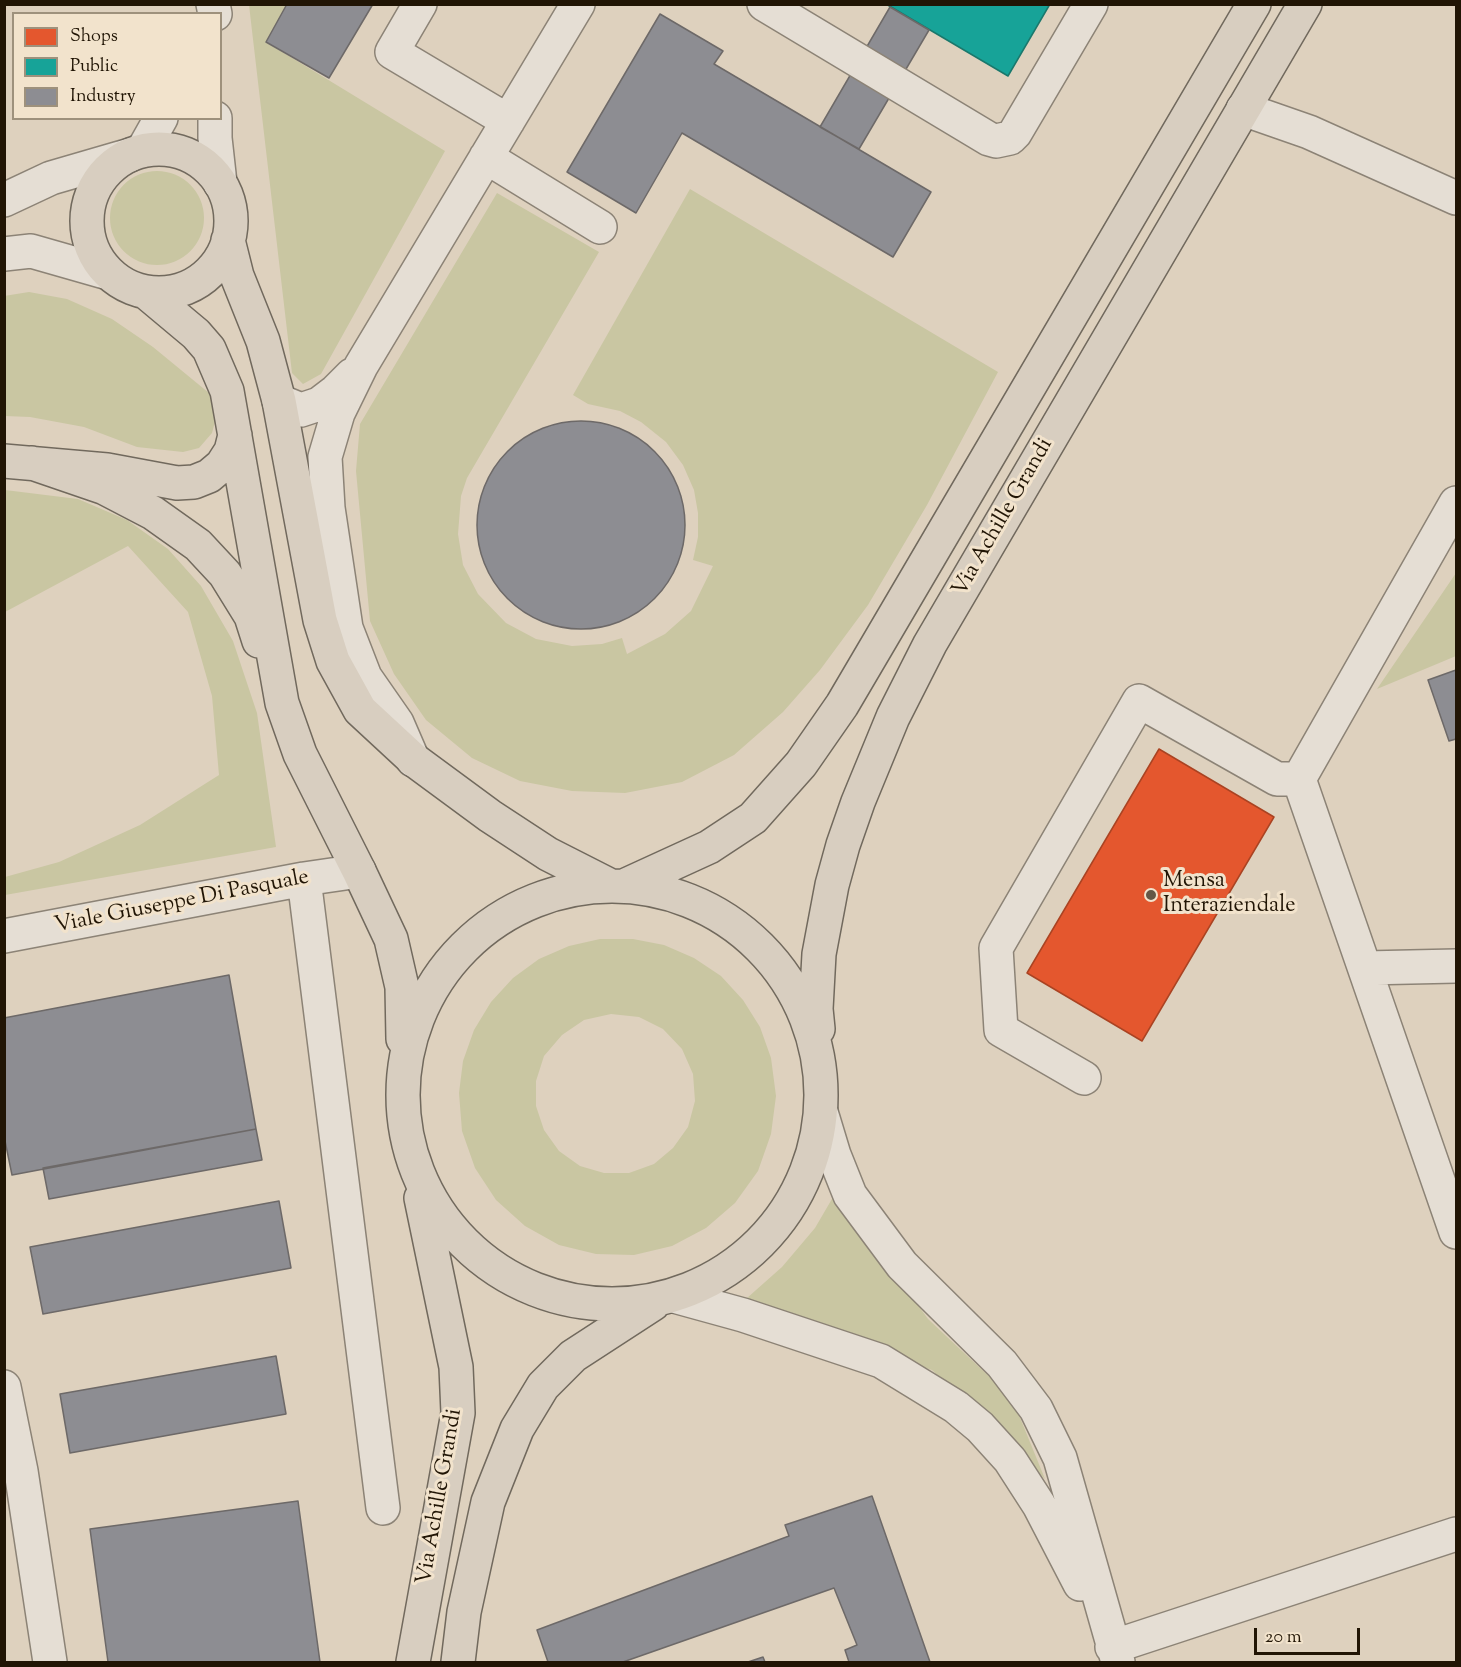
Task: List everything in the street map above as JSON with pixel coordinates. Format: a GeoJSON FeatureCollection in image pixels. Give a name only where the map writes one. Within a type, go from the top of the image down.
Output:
{"type":"FeatureCollection","features":[{"type":"Feature","properties":{"kind":"main road","name":"Via Achille Grandi"},"geometry":{"type":"LineString","coordinates":[[616,885],[709,848],[753,818],[801,764],[859,676],[1254,4]]}},
{"type":"Feature","properties":{"kind":"main road","name":"Via Achille Grandi"},"geometry":{"type":"LineString","coordinates":[[820,1073],[816,1009],[819,954],[832,885],[858,802],[893,717],[930,645],[1305,4]]}},
{"type":"Feature","properties":{"kind":"main road"},"geometry":{"type":"LineString","coordinates":[[166,149],[187,154],[206,166],[220,183],[229,203],[231,222],[228,240],[220,260],[206,276],[188,287],[168,293],[147,293],[126,286],[108,273],[94,254],[86,232],[87,208],[95,186],[110,168],[136,152],[166,149]]}},
{"type":"Feature","properties":{"kind":"main road"},"geometry":{"type":"LineString","coordinates":[[228,240],[237,276],[263,341],[279,401],[320,620],[333,661],[360,710],[414,760],[490,816],[548,854],[616,885]]}},
{"type":"Feature","properties":{"kind":"main road"},"geometry":{"type":"LineString","coordinates":[[147,293],[196,334],[209,349],[227,391],[282,703]]}},
{"type":"Feature","properties":{"kind":"main road"},"geometry":{"type":"LineString","coordinates":[[18,462],[107,470],[177,483],[194,482],[209,476],[222,465],[231,451],[235,435]]}},
{"type":"Feature","properties":{"kind":"main road"},"geometry":{"type":"LineString","coordinates":[[18,462],[105,488],[153,513],[198,545],[225,574],[250,616],[300,754],[391,939],[402,987],[404,1115],[411,1155],[426,1191],[447,1225],[474,1253],[506,1276],[543,1293],[580,1302],[620,1304],[667,1298],[712,1279],[738,1262],[775,1226],[798,1191],[813,1153],[821,1112],[820,1073],[812,1031],[796,993],[772,958],[742,929],[707,907],[667,892],[616,885],[569,889],[533,900],[499,918],[469,942],[444,970],[424,1002],[411,1038],[404,1075]]}},
{"type":"Feature","properties":{"kind":"main road","name":"Via Achille Grandi"},"geometry":{"type":"LineString","coordinates":[[411,1155],[456,1367],[458,1413],[413,1662]]}},
{"type":"Feature","properties":{"kind":"main road","name":"Via Achille Grandi"},"geometry":{"type":"LineString","coordinates":[[458,1662],[464,1612],[488,1502],[517,1429],[543,1386],[573,1356],[667,1298]]}},
{"type":"Feature","properties":{"kind":"street"},"geometry":{"type":"LineString","coordinates":[[420,4],[392,52],[508,121]]}},
{"type":"Feature","properties":{"kind":"street"},"geometry":{"type":"LineString","coordinates":[[414,760],[397,723],[365,677],[346,628],[328,508],[325,457],[338,413],[361,366],[578,4]]}},
{"type":"Feature","properties":{"kind":"street"},"geometry":{"type":"LineString","coordinates":[[765,4],[989,139],[996,141],[1010,138],[1015,133],[1091,4]]}},
{"type":"Feature","properties":{"kind":"street"},"geometry":{"type":"LineString","coordinates":[[1243,109],[1309,132],[1456,198]]}},
{"type":"Feature","properties":{"kind":"street"},"geometry":{"type":"LineString","coordinates":[[4,200],[51,178],[136,152],[160,120]]}},
{"type":"Feature","properties":{"kind":"street"},"geometry":{"type":"LineString","coordinates":[[215,120],[220,183]]}},
{"type":"Feature","properties":{"kind":"street"},"geometry":{"type":"LineString","coordinates":[[486,157],[600,227]]}},
{"type":"Feature","properties":{"kind":"street"},"geometry":{"type":"LineString","coordinates":[[4,254],[31,251],[108,273]]}},
{"type":"Feature","properties":{"kind":"street"},"geometry":{"type":"LineString","coordinates":[[279,401],[301,410],[319,404],[361,366]]}},
{"type":"Feature","properties":{"kind":"street"},"geometry":{"type":"LineString","coordinates":[[1456,503],[1299,779],[1456,1232]]}},
{"type":"Feature","properties":{"kind":"street"},"geometry":{"type":"LineString","coordinates":[[1084,1078],[1001,1030],[996,948],[1139,701],[1277,779],[1299,779]]}},
{"type":"Feature","properties":{"kind":"street","name":"Viale Giuseppe Di Pasquale"},"geometry":{"type":"LineString","coordinates":[[4,936],[304,879],[359,871]]}},
{"type":"Feature","properties":{"kind":"street"},"geometry":{"type":"LineString","coordinates":[[304,879],[383,1508]]}},
{"type":"Feature","properties":{"kind":"street"},"geometry":{"type":"LineString","coordinates":[[1365,968],[1454,973]]}},
{"type":"Feature","properties":{"kind":"street"},"geometry":{"type":"LineString","coordinates":[[821,1112],[834,1155],[850,1195],[902,1265],[1002,1364],[1036,1409],[1060,1458],[1115,1655]]}},
{"type":"Feature","properties":{"kind":"street"},"geometry":{"type":"LineString","coordinates":[[667,1298],[754,1319],[880,1361],[964,1413],[1010,1460],[1039,1505],[1115,1655]]}},
{"type":"Feature","properties":{"kind":"street"},"geometry":{"type":"LineString","coordinates":[[4,1387],[21,1471],[50,1662]]}},
{"type":"Feature","properties":{"kind":"street"},"geometry":{"type":"LineString","coordinates":[[1115,1655],[1456,1534]]}},
{"type":"Feature","properties":{"kind":"shaded area"},"geometry":{"type":"Polygon","coordinates":[[[249,5],[287,5],[266,42],[445,151],[321,374],[303,384],[292,373],[249,5]]]}},
{"type":"Feature","properties":{"kind":"shaded area"},"geometry":{"type":"Polygon","coordinates":[[[157,171],[175,174],[190,185],[201,200],[204,218],[201,236],[190,251],[175,262],[157,265],[139,262],[124,251],[113,236],[110,218],[113,200],[124,185],[139,174],[157,171]]]}},
{"type":"Feature","properties":{"kind":"shaded area"},"geometry":{"type":"Polygon","coordinates":[[[690,189],[998,372],[927,505],[868,605],[820,670],[783,712],[734,755],[682,782],[625,793],[572,791],[520,781],[472,758],[426,720],[394,674],[370,621],[356,471],[360,424],[497,193],[599,252],[467,478],[461,496],[458,534],[463,565],[478,594],[506,623],[536,639],[572,646],[602,644],[622,638],[627,654],[665,634],[691,611],[713,566],[693,560],[698,537],[698,513],[694,490],[683,465],[666,442],[641,422],[620,411],[588,404],[573,395],[690,189]]]}},
{"type":"Feature","properties":{"kind":"shaded area"},"geometry":{"type":"Polygon","coordinates":[[[29,292],[67,299],[112,319],[153,347],[209,393],[217,414],[212,433],[199,448],[183,452],[137,447],[84,427],[30,417],[5,416],[4,296],[29,292]]]}},
{"type":"Feature","properties":{"kind":"shaded area"},"geometry":{"type":"Polygon","coordinates":[[[5,490],[78,499],[127,520],[168,549],[201,586],[233,641],[257,713],[276,847],[5,895],[5,877],[59,862],[140,825],[219,775],[212,696],[188,612],[128,546],[5,612],[5,490]]]}},
{"type":"Feature","properties":{"kind":"shaded area"},"geometry":{"type":"Polygon","coordinates":[[[1456,573],[1456,656],[1377,689],[1456,573]]]}},
{"type":"Feature","properties":{"kind":"shaded area"},"geometry":{"type":"Polygon","coordinates":[[[600,939],[633,939],[664,945],[694,958],[721,976],[743,1000],[760,1027],[771,1058],[776,1096],[771,1134],[758,1171],[735,1203],[706,1228],[672,1246],[634,1255],[596,1254],[559,1245],[525,1226],[496,1200],[475,1168],[462,1131],[459,1093],[463,1061],[474,1030],[491,1002],[513,978],[539,959],[569,946],[600,939]],[[611,1014],[584,1020],[562,1035],[544,1056],[536,1081],[536,1106],[544,1130],[559,1151],[580,1166],[604,1173],[629,1173],[654,1164],[673,1148],[688,1127],[695,1101],[693,1074],[682,1049],[663,1029],[639,1017],[611,1014]]]}},
{"type":"Feature","properties":{"kind":"shaded area"},"geometry":{"type":"Polygon","coordinates":[[[836,1192],[928,1319],[1012,1398],[1045,1479],[932,1370],[738,1306],[782,1267],[815,1228],[836,1192]]]}},
{"type":"Feature","properties":{"kind":"building: Shops","name":"Mensa Interaziendale"},"geometry":{"type":"Polygon","coordinates":[[[1159,749],[1274,817],[1142,1041],[1027,973],[1159,749]]]}},
{"type":"Feature","properties":{"kind":"building: Public"},"geometry":{"type":"Polygon","coordinates":[[[886,4],[1050,4],[1008,76],[886,4]]]}},
{"type":"Feature","properties":{"kind":"building: Industry"},"geometry":{"type":"Polygon","coordinates":[[[287,4],[373,4],[329,78],[266,42],[287,4]]]}},
{"type":"Feature","properties":{"kind":"building: Industry"},"geometry":{"type":"Polygon","coordinates":[[[890,7],[929,30],[859,149],[820,127],[890,7]]]}},
{"type":"Feature","properties":{"kind":"building: Industry"},"geometry":{"type":"Polygon","coordinates":[[[660,14],[723,51],[714,64],[931,192],[893,257],[682,133],[636,213],[567,172],[660,14]]]}},
{"type":"Feature","properties":{"kind":"building: Industry"},"geometry":{"type":"Polygon","coordinates":[[[581,421],[611,425],[621,429],[655,451],[677,485],[683,505],[685,525],[681,555],[677,565],[655,599],[621,621],[601,627],[581,629],[551,625],[541,621],[507,599],[485,565],[479,545],[477,525],[481,495],[485,485],[507,451],[541,429],[561,423],[581,421]]]}},
{"type":"Feature","properties":{"kind":"building: Industry"},"geometry":{"type":"Polygon","coordinates":[[[1456,670],[1456,739],[1449,741],[1428,680],[1456,670]]]}},
{"type":"Feature","properties":{"kind":"building: Industry"},"geometry":{"type":"Polygon","coordinates":[[[229,975],[256,1129],[12,1175],[4,1136],[4,1018],[229,975]]]}},
{"type":"Feature","properties":{"kind":"building: Industry"},"geometry":{"type":"Polygon","coordinates":[[[256,1129],[262,1160],[49,1199],[43,1168],[256,1129]]]}},
{"type":"Feature","properties":{"kind":"building: Industry"},"geometry":{"type":"Polygon","coordinates":[[[279,1201],[291,1268],[43,1314],[30,1247],[279,1201]]]}},
{"type":"Feature","properties":{"kind":"building: Industry"},"geometry":{"type":"Polygon","coordinates":[[[276,1356],[286,1414],[70,1453],[60,1394],[276,1356]]]}},
{"type":"Feature","properties":{"kind":"building: Industry"},"geometry":{"type":"Polygon","coordinates":[[[872,1496],[930,1662],[849,1662],[845,1650],[857,1645],[834,1588],[623,1662],[548,1662],[537,1630],[789,1536],[785,1525],[872,1496]]]}},
{"type":"Feature","properties":{"kind":"building: Industry"},"geometry":{"type":"Polygon","coordinates":[[[298,1501],[320,1662],[108,1662],[90,1529],[298,1501]]]}},
{"type":"Feature","properties":{"kind":"building: Industry"},"geometry":{"type":"Polygon","coordinates":[[[763,1657],[765,1662],[748,1662],[763,1657]]]}},
{"type":"Feature","properties":{"kind":"place","name":"Mensa Interaziendale"},"geometry":{"type":"Point","coordinates":[1151,895]}}]}
